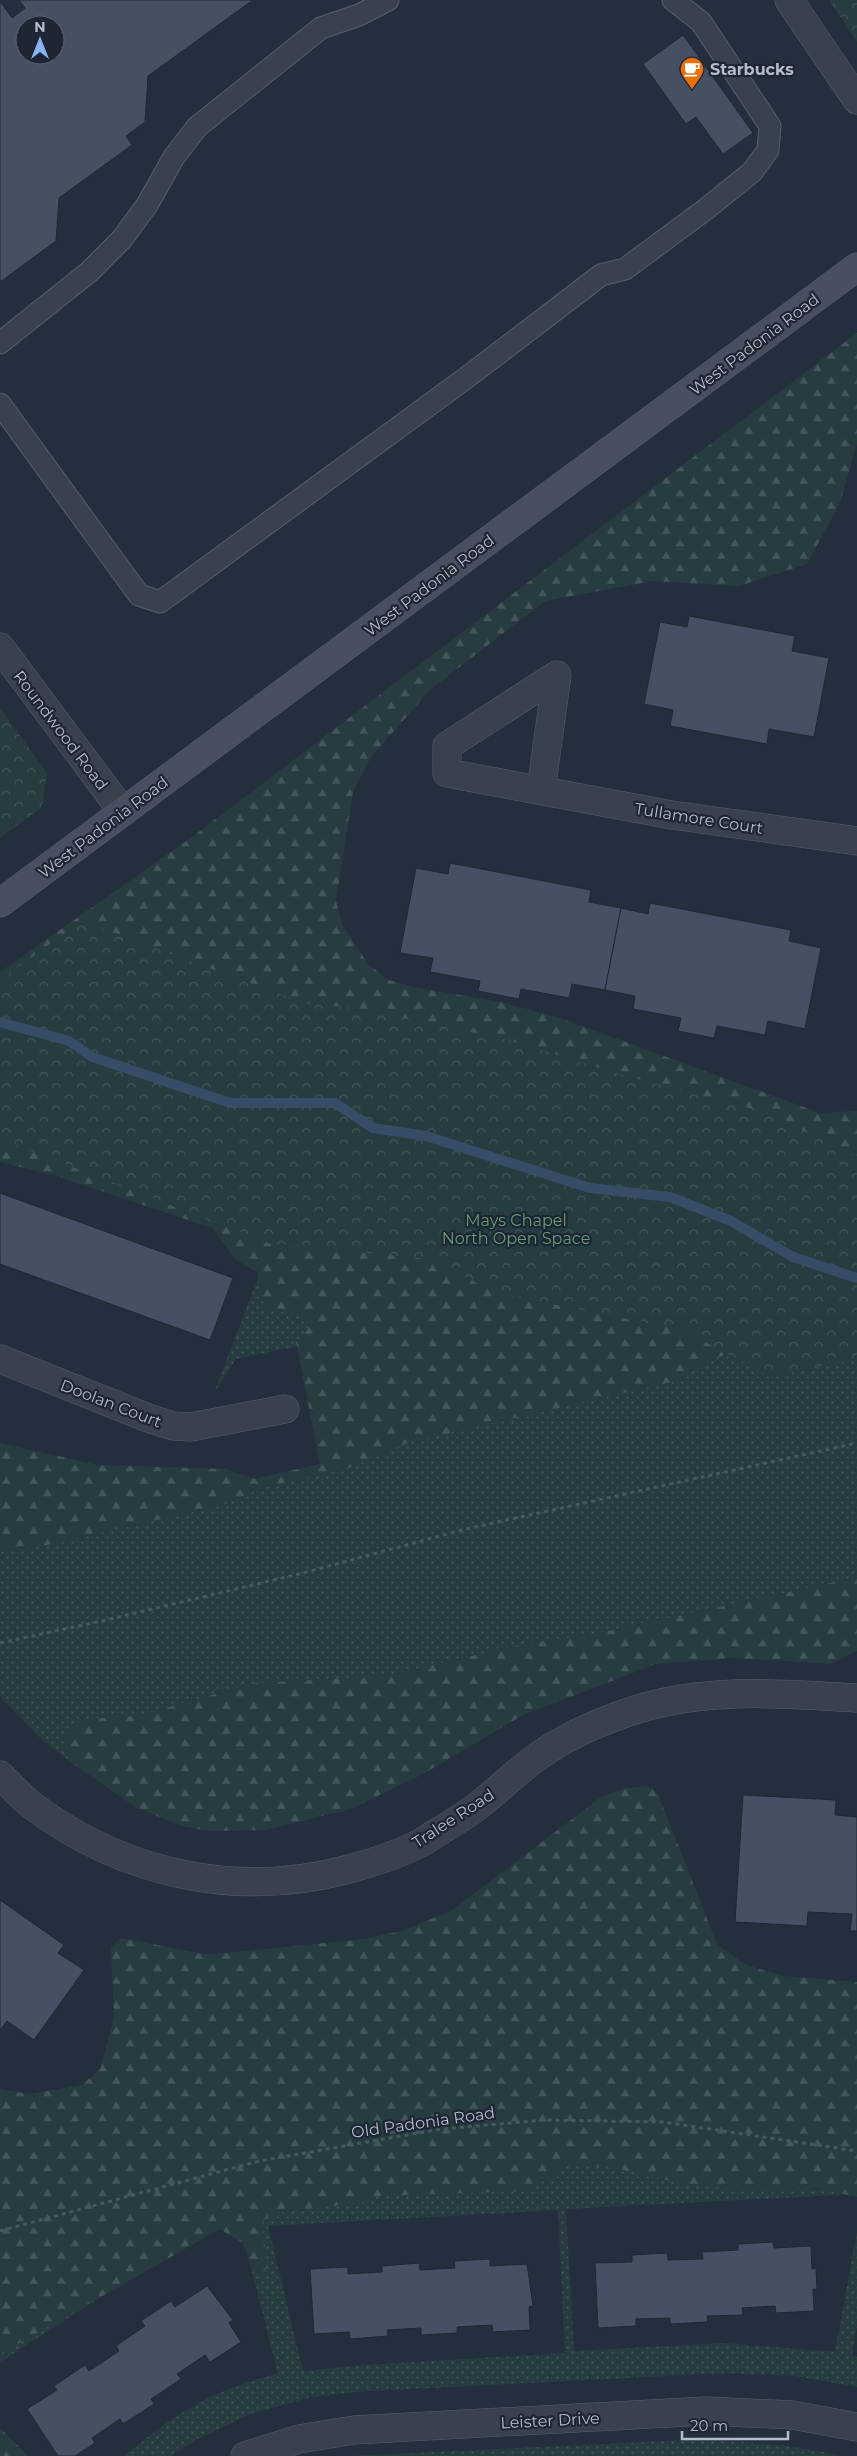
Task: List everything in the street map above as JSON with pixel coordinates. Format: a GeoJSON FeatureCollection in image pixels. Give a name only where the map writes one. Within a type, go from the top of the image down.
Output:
{"type":"FeatureCollection","features":[{"type":"Feature","properties":{"kind":"main road","name":"West Padonia Road"},"geometry":{"type":"LineString","coordinates":[[0,903],[857,267]]}},
{"type":"Feature","properties":{"kind":"street"},"geometry":{"type":"LineString","coordinates":[[789,0],[857,100]]}},
{"type":"Feature","properties":{"kind":"street","name":"Roundwood Road"},"geometry":{"type":"LineString","coordinates":[[0,647],[123,812]]}},
{"type":"Feature","properties":{"kind":"street","name":"Tullamore Court"},"geometry":{"type":"LineString","coordinates":[[541,790],[557,675],[447,746],[447,773],[672,815],[857,841]]}},
{"type":"Feature","properties":{"kind":"street","name":"Doolan Court"},"geometry":{"type":"LineString","coordinates":[[0,1359],[148,1418],[173,1426],[203,1425],[285,1409]]}},
{"type":"Feature","properties":{"kind":"street","name":"Tralee Road"},"geometry":{"type":"LineString","coordinates":[[0,1775],[32,1806],[71,1832],[128,1859],[177,1874],[220,1880],[292,1881],[378,1861],[421,1842],[476,1808],[534,1759],[577,1734],[630,1712],[679,1700],[735,1694],[783,1693],[857,1698]]}},
{"type":"Feature","properties":{"kind":"street","name":"Leister Drive"},"geometry":{"type":"LineString","coordinates":[[245,2456],[299,2439],[354,2430],[706,2411],[792,2415],[857,2427]]}},
{"type":"Feature","properties":{"kind":"lane"},"geometry":{"type":"LineString","coordinates":[[0,343],[89,272],[122,239],[147,205],[174,157],[197,127],[321,28],[359,15],[388,0]]}},
{"type":"Feature","properties":{"kind":"lane"},"geometry":{"type":"LineString","coordinates":[[0,404],[139,595],[160,602],[458,384],[601,275],[625,269],[752,172],[768,150],[770,126],[701,22],[673,0]]}},
{"type":"Feature","properties":{"kind":"path"},"geometry":{"type":"LineString","coordinates":[[0,1643],[299,1574],[466,1529],[857,1443]]}},
{"type":"Feature","properties":{"kind":"path","name":"Old Padonia Road"},"geometry":{"type":"LineString","coordinates":[[0,2231],[260,2161],[441,2129],[545,2120],[663,2122],[857,2150]]}},
{"type":"Feature","properties":{"kind":"green space"},"geometry":{"type":"Polygon","coordinates":[[[829,0],[857,0],[857,42],[829,0]]]}},
{"type":"Feature","properties":{"kind":"green space","name":"Mays Chapel North Open Space"},"geometry":{"type":"Polygon","coordinates":[[[857,333],[857,443],[840,503],[807,564],[739,586],[653,581],[545,601],[431,689],[371,757],[353,792],[336,901],[342,924],[368,964],[389,980],[412,987],[501,1002],[560,1018],[820,1113],[857,1111],[857,1319],[791,1333],[713,1359],[676,1381],[410,1442],[347,1469],[262,1488],[223,1505],[38,1547],[0,1551],[0,1443],[98,1465],[227,1469],[254,1479],[320,1464],[296,1342],[313,1324],[304,1315],[265,1310],[258,1273],[235,1259],[212,1228],[56,1176],[0,1162],[0,972],[192,837],[857,333]]]}},
{"type":"Feature","properties":{"kind":"green space"},"geometry":{"type":"Polygon","coordinates":[[[0,708],[47,773],[42,807],[0,838],[0,708]]]}},
{"type":"Feature","properties":{"kind":"green space","name":"Mays Chapel North Open Space"},"geometry":{"type":"Polygon","coordinates":[[[82,921],[304,1003],[355,1008],[508,1040],[626,1076],[764,1112],[857,1156],[857,1359],[770,1377],[683,1330],[497,1293],[428,1259],[271,1244],[0,1139],[0,980],[82,921]]]}},
{"type":"Feature","properties":{"kind":"green space"},"geometry":{"type":"Polygon","coordinates":[[[271,1244],[857,1319],[857,1577],[586,1636],[527,1643],[387,1676],[254,1683],[138,1716],[85,1719],[73,1723],[65,1733],[69,1761],[40,1738],[0,1697],[0,1551],[38,1547],[223,1505],[262,1488],[350,1468],[303,1345],[236,1359],[214,1393],[271,1244]]]}},
{"type":"Feature","properties":{"kind":"green space"},"geometry":{"type":"Polygon","coordinates":[[[857,1577],[857,1651],[831,1664],[732,1658],[656,1664],[523,1715],[423,1774],[353,1808],[266,1830],[209,1831],[182,1826],[137,1808],[69,1761],[65,1733],[73,1723],[85,1719],[138,1716],[254,1683],[387,1676],[527,1643],[586,1636],[857,1577]]]}},
{"type":"Feature","properties":{"kind":"green space"},"geometry":{"type":"Polygon","coordinates":[[[648,1786],[658,1794],[717,1944],[746,1965],[784,1976],[857,1982],[857,2197],[814,2188],[748,2190],[689,2185],[615,2168],[572,2164],[525,2191],[378,2196],[366,2202],[269,2214],[261,2225],[268,2263],[263,2275],[252,2268],[243,2243],[220,2229],[0,2354],[0,2089],[29,2094],[82,2085],[100,2069],[114,2018],[111,1947],[121,1938],[203,1954],[364,1939],[401,1931],[451,1911],[600,1798],[622,1789],[648,1786]]]}},
{"type":"Feature","properties":{"kind":"green space"},"geometry":{"type":"Polygon","coordinates":[[[397,2137],[857,2194],[566,2209],[574,2351],[724,2343],[835,2352],[857,2231],[857,2325],[852,2355],[857,2357],[857,2387],[795,2376],[725,2373],[353,2392],[308,2398],[250,2414],[196,2440],[171,2456],[124,2456],[159,2428],[197,2404],[230,2388],[278,2373],[236,2210],[0,2362],[0,2233],[397,2137]],[[558,2210],[268,2226],[303,2371],[365,2365],[565,2353],[558,2210]]]}},
{"type":"Feature","properties":{"kind":"green space"},"geometry":{"type":"Polygon","coordinates":[[[0,2428],[28,2456],[0,2456],[0,2428]]]}},
{"type":"Feature","properties":{"kind":"green space"},"geometry":{"type":"Polygon","coordinates":[[[687,2440],[765,2444],[841,2456],[350,2456],[687,2440]]]}},
{"type":"Feature","properties":{"kind":"building"},"geometry":{"type":"Polygon","coordinates":[[[19,0],[253,0],[148,76],[145,122],[126,136],[132,145],[59,198],[56,241],[0,282],[0,1],[12,18],[15,16],[15,65],[65,65],[65,15],[16,15],[25,8],[19,0]]]}},
{"type":"Feature","properties":{"kind":"building","name":"Starbucks"},"geometry":{"type":"Polygon","coordinates":[[[683,35],[753,133],[723,154],[696,117],[686,124],[643,64],[683,35]]]}},
{"type":"Feature","properties":{"kind":"building"},"geometry":{"type":"Polygon","coordinates":[[[689,616],[795,636],[792,651],[829,658],[814,737],[769,729],[767,744],[670,726],[673,710],[644,704],[660,622],[687,627],[689,616]]]}},
{"type":"Feature","properties":{"kind":"building"},"geometry":{"type":"Polygon","coordinates":[[[450,863],[591,890],[589,902],[621,908],[605,990],[572,984],[569,998],[521,989],[519,999],[478,991],[480,981],[430,972],[433,958],[400,953],[416,868],[448,874],[450,863]]]}},
{"type":"Feature","properties":{"kind":"building"},"geometry":{"type":"Polygon","coordinates":[[[650,903],[791,930],[789,941],[821,948],[805,1029],[768,1021],[765,1035],[717,1026],[714,1038],[678,1031],[681,1018],[633,1009],[635,996],[605,990],[621,908],[648,914],[650,903]]]}},
{"type":"Feature","properties":{"kind":"building"},"geometry":{"type":"Polygon","coordinates":[[[0,1193],[233,1278],[210,1340],[0,1264],[0,1193]]]}},
{"type":"Feature","properties":{"kind":"building"},"geometry":{"type":"Polygon","coordinates":[[[743,1795],[836,1800],[835,1815],[857,1817],[857,1931],[850,1931],[852,1914],[808,1912],[807,1926],[735,1922],[743,1795]]]}},
{"type":"Feature","properties":{"kind":"building"},"geometry":{"type":"Polygon","coordinates":[[[0,1900],[64,1945],[58,1953],[84,1970],[34,2040],[7,2021],[0,2030],[0,1900]]]}},
{"type":"Feature","properties":{"kind":"building"},"geometry":{"type":"Polygon","coordinates":[[[773,2242],[774,2248],[811,2246],[812,2269],[816,2268],[817,2289],[813,2289],[814,2311],[776,2313],[775,2306],[742,2308],[743,2315],[707,2316],[708,2322],[670,2324],[670,2318],[636,2319],[636,2326],[598,2328],[595,2263],[632,2262],[632,2255],[667,2253],[668,2260],[703,2259],[702,2252],[738,2250],[738,2244],[773,2242]]]}},
{"type":"Feature","properties":{"kind":"building"},"geometry":{"type":"Polygon","coordinates":[[[490,2259],[490,2266],[527,2264],[533,2306],[529,2307],[530,2330],[493,2332],[492,2325],[457,2327],[457,2333],[421,2335],[421,2328],[387,2330],[388,2336],[350,2339],[349,2332],[314,2334],[310,2269],[348,2267],[348,2274],[382,2272],[382,2266],[419,2263],[420,2270],[455,2268],[454,2261],[490,2259]]]}},
{"type":"Feature","properties":{"kind":"building"},"geometry":{"type":"Polygon","coordinates":[[[207,2286],[233,2320],[229,2323],[241,2342],[210,2362],[205,2355],[177,2374],[181,2379],[151,2399],[154,2404],[123,2424],[120,2419],[92,2438],[95,2443],[75,2456],[58,2456],[27,2409],[57,2390],[54,2386],[85,2365],[89,2371],[119,2351],[116,2346],[145,2326],[141,2321],[171,2301],[175,2307],[207,2286]]]}},
{"type":"Feature","properties":{"kind":"waterway"},"geometry":{"type":"LineString","coordinates":[[0,1022],[69,1041],[92,1057],[230,1103],[335,1103],[373,1128],[426,1136],[590,1188],[670,1197],[731,1221],[793,1257],[857,1278]]}},
{"type":"Feature","properties":{"kind":"place","name":"Starbucks"},"geometry":{"type":"Point","coordinates":[692,90]}}]}
